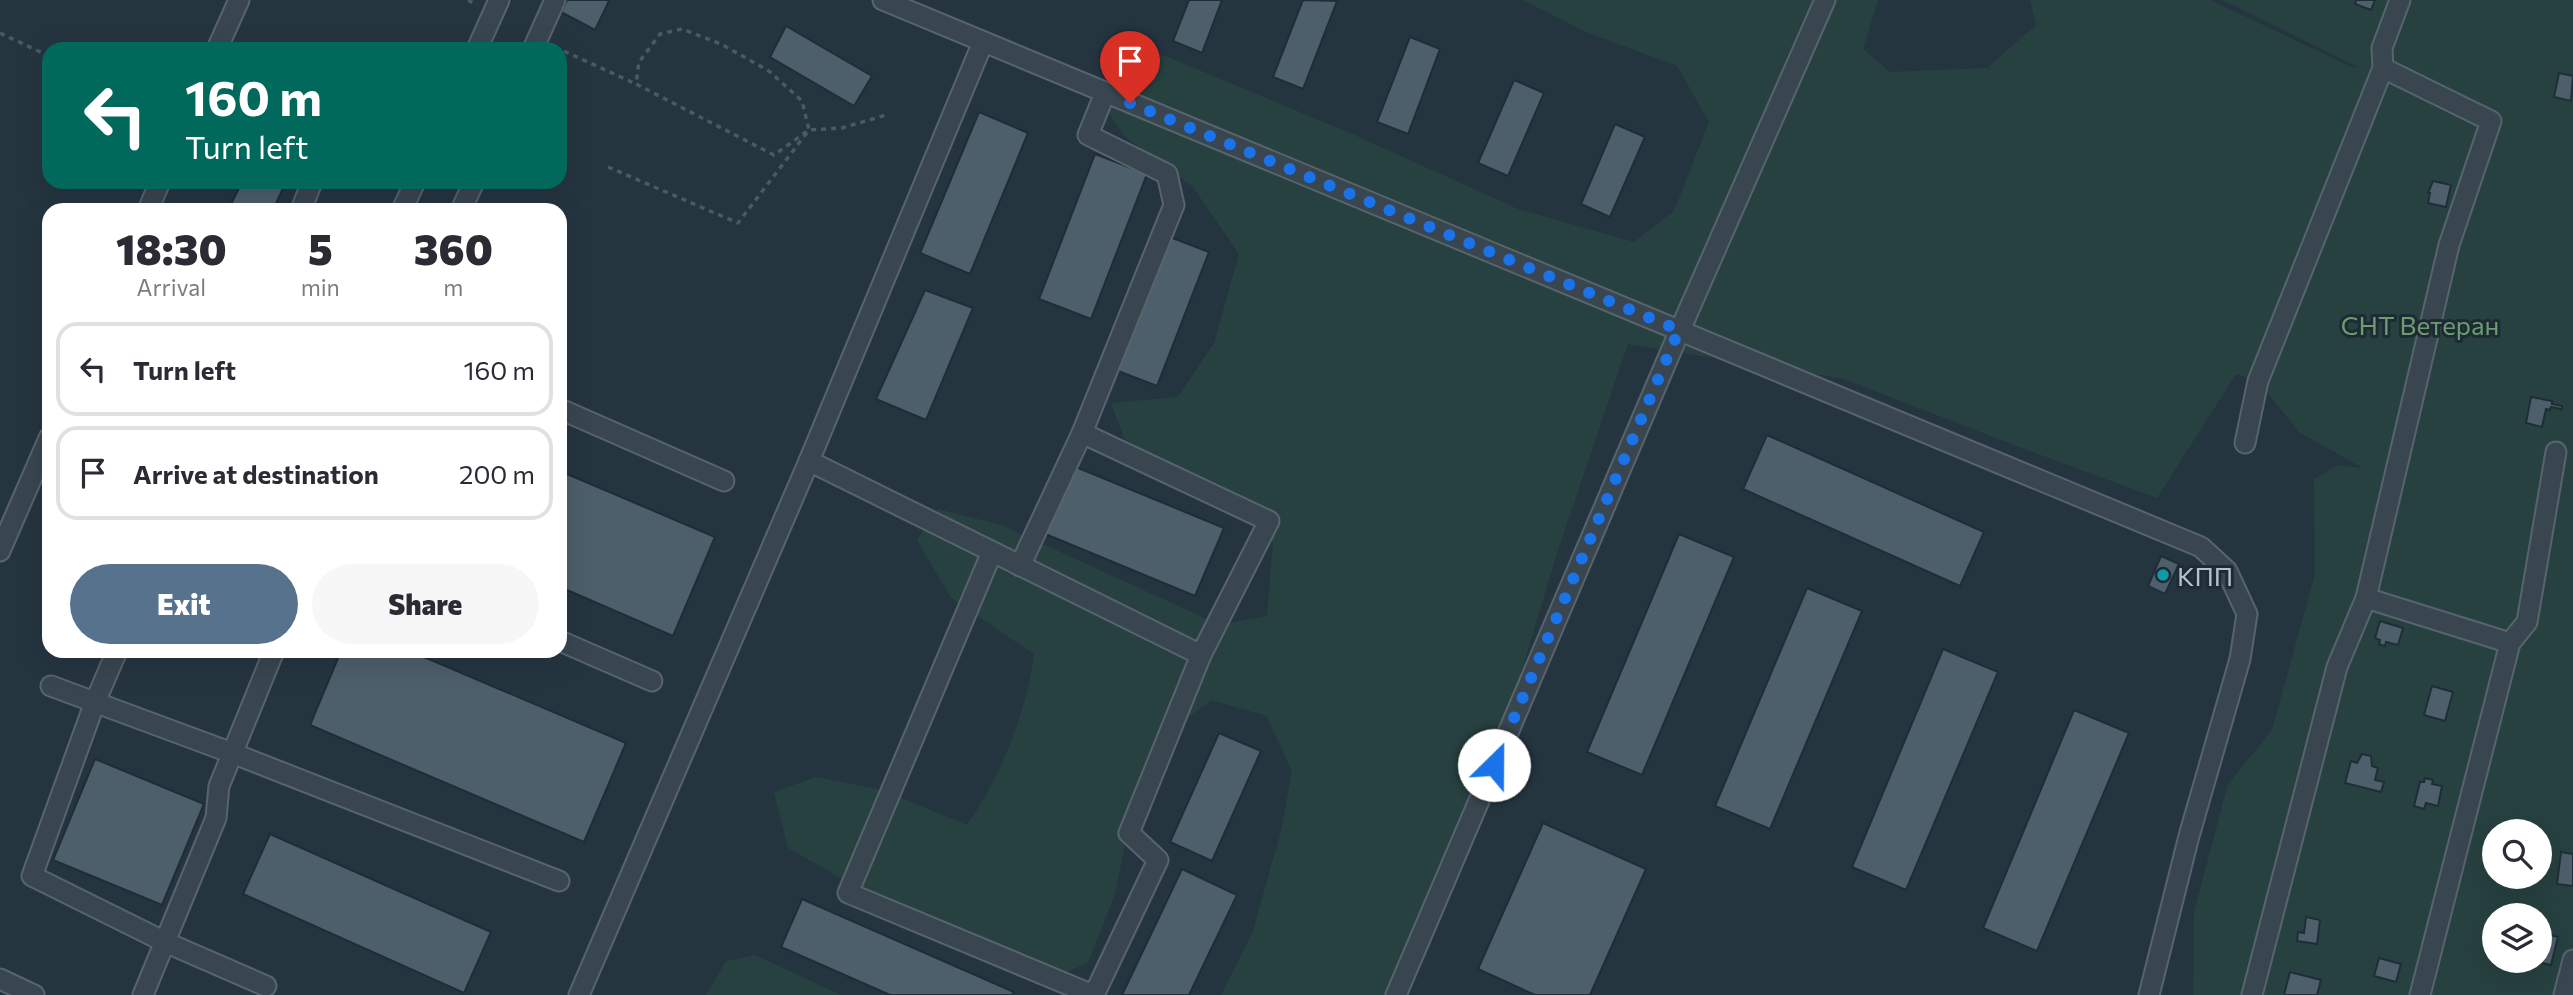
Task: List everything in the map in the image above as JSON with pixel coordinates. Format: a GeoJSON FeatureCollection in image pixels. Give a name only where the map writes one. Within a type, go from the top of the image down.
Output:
{"type":"FeatureCollection","features":[{"type":"Feature","properties":{"kind":"street"},"geometry":{"type":"LineString","coordinates":[[220,42],[239,0]]}},
{"type":"Feature","properties":{"kind":"street"},"geometry":{"type":"LineString","coordinates":[[480,42],[499,0]]}},
{"type":"Feature","properties":{"kind":"street"},"geometry":{"type":"LineString","coordinates":[[536,42],[555,0]]}},
{"type":"Feature","properties":{"kind":"street"},"geometry":{"type":"LineString","coordinates":[[883,0],[2201,547],[2227,571],[2247,614],[2240,659],[2189,836],[2149,995]]}},
{"type":"Feature","properties":{"kind":"street"},"geometry":{"type":"LineString","coordinates":[[1396,995],[1679,330],[1825,0]]}},
{"type":"Feature","properties":{"kind":"street"},"geometry":{"type":"LineString","coordinates":[[2245,443],[2258,381],[2383,68],[2382,48],[2400,0]]}},
{"type":"Feature","properties":{"kind":"street"},"geometry":{"type":"LineString","coordinates":[[579,995],[809,461],[983,42]]}},
{"type":"Feature","properties":{"kind":"street"},"geometry":{"type":"LineString","coordinates":[[2252,995],[2337,667],[2366,598],[2449,245],[2491,121],[2383,68]]}},
{"type":"Feature","properties":{"kind":"street"},"geometry":{"type":"LineString","coordinates":[[1020,566],[1082,433],[1174,205],[1167,174],[1088,135],[1105,93]]}},
{"type":"Feature","properties":{"kind":"street"},"geometry":{"type":"LineString","coordinates":[[567,412],[724,481]]}},
{"type":"Feature","properties":{"kind":"street"},"geometry":{"type":"LineString","coordinates":[[992,552],[848,893],[1093,995],[1158,860],[1129,833],[1201,655],[1269,521],[1082,433]]}},
{"type":"Feature","properties":{"kind":"street"},"geometry":{"type":"LineString","coordinates":[[2420,995],[2511,643],[2527,622],[2556,452]]}},
{"type":"Feature","properties":{"kind":"street"},"geometry":{"type":"LineString","coordinates":[[0,551],[42,454]]}},
{"type":"Feature","properties":{"kind":"street"},"geometry":{"type":"LineString","coordinates":[[809,461],[1201,655]]}},
{"type":"Feature","properties":{"kind":"street"},"geometry":{"type":"LineString","coordinates":[[2366,598],[2511,643]]}},
{"type":"Feature","properties":{"kind":"street"},"geometry":{"type":"LineString","coordinates":[[567,644],[652,681]]}},
{"type":"Feature","properties":{"kind":"street"},"geometry":{"type":"LineString","coordinates":[[114,658],[95,702],[32,876],[165,942],[266,986]]}},
{"type":"Feature","properties":{"kind":"street"},"geometry":{"type":"LineString","coordinates":[[143,995],[216,818],[219,786],[271,658]]}},
{"type":"Feature","properties":{"kind":"street"},"geometry":{"type":"LineString","coordinates":[[51,686],[232,753],[559,881]]}},
{"type":"Feature","properties":{"kind":"street"},"geometry":{"type":"LineString","coordinates":[[2564,995],[2573,960]]}},
{"type":"Feature","properties":{"kind":"street"},"geometry":{"type":"LineString","coordinates":[[0,979],[34,995]]}},
{"type":"Feature","properties":{"kind":"path"},"geometry":{"type":"LineString","coordinates":[[809,130],[802,101],[769,71],[721,44],[682,29],[660,34],[639,62],[636,84],[774,155],[809,130],[842,128],[887,115]]}},
{"type":"Feature","properties":{"kind":"path"},"geometry":{"type":"LineString","coordinates":[[0,33],[42,53]]}},
{"type":"Feature","properties":{"kind":"path"},"geometry":{"type":"LineString","coordinates":[[608,167],[738,223],[809,130]]}},
{"type":"Feature","properties":{"kind":"green space","name":"СНТ Ветеран"},"geometry":{"type":"Polygon","coordinates":[[[1523,0],[1878,0],[1863,49],[1890,72],[1987,68],[2036,25],[2030,0],[2210,0],[2354,68],[2358,67],[2222,0],[2573,0],[2573,995],[2193,995],[2194,912],[2228,784],[2272,730],[2315,574],[2314,479],[2338,465],[2363,468],[2299,432],[2258,381],[2236,374],[2157,498],[1844,379],[1628,344],[1559,547],[1504,729],[1395,995],[1221,995],[1252,934],[1281,831],[1292,772],[1267,716],[1211,700],[1168,733],[1133,806],[1115,894],[1088,963],[1055,977],[872,896],[788,848],[774,792],[816,777],[882,790],[967,825],[1001,765],[1025,698],[1034,654],[951,598],[917,540],[938,509],[1001,525],[1220,625],[1267,616],[1273,543],[1254,522],[1173,479],[1124,438],[1111,403],[1178,397],[1214,343],[1239,254],[1193,187],[1124,136],[1104,106],[1122,68],[1158,53],[1350,133],[1518,209],[1634,242],[1674,211],[1709,122],[1677,66],[1586,32],[1523,0]]]}},
{"type":"Feature","properties":{"kind":"green space"},"geometry":{"type":"Polygon","coordinates":[[[755,955],[841,995],[706,995],[726,961],[755,955]]]}},
{"type":"Feature","properties":{"kind":"building"},"geometry":{"type":"Polygon","coordinates":[[[567,0],[609,1],[595,30],[561,12],[567,0]]]}},
{"type":"Feature","properties":{"kind":"building"},"geometry":{"type":"Polygon","coordinates":[[[1189,0],[1222,0],[1202,53],[1173,41],[1189,0]]]}},
{"type":"Feature","properties":{"kind":"building"},"geometry":{"type":"Polygon","coordinates":[[[1303,0],[1337,1],[1303,89],[1273,77],[1303,0]]]}},
{"type":"Feature","properties":{"kind":"building"},"geometry":{"type":"Polygon","coordinates":[[[2356,0],[2375,0],[2371,10],[2355,4],[2356,0]]]}},
{"type":"Feature","properties":{"kind":"building"},"geometry":{"type":"Polygon","coordinates":[[[786,26],[872,76],[854,106],[770,57],[786,26]]]}},
{"type":"Feature","properties":{"kind":"building"},"geometry":{"type":"Polygon","coordinates":[[[1410,37],[1440,49],[1408,134],[1377,122],[1410,37]]]}},
{"type":"Feature","properties":{"kind":"building"},"geometry":{"type":"Polygon","coordinates":[[[2559,73],[2573,76],[2571,101],[2554,97],[2559,73]]]}},
{"type":"Feature","properties":{"kind":"building"},"geometry":{"type":"Polygon","coordinates":[[[1514,80],[1544,93],[1508,176],[1478,163],[1514,80]]]}},
{"type":"Feature","properties":{"kind":"building"},"geometry":{"type":"Polygon","coordinates":[[[979,112],[1028,133],[970,274],[920,253],[979,112]]]}},
{"type":"Feature","properties":{"kind":"building"},"geometry":{"type":"Polygon","coordinates":[[[1615,124],[1645,137],[1610,217],[1581,204],[1615,124]]]}},
{"type":"Feature","properties":{"kind":"building"},"geometry":{"type":"Polygon","coordinates":[[[1095,154],[1147,174],[1091,319],[1039,299],[1095,154]]]}},
{"type":"Feature","properties":{"kind":"building"},"geometry":{"type":"Polygon","coordinates":[[[2433,181],[2451,185],[2446,207],[2428,203],[2428,193],[2433,181]]]}},
{"type":"Feature","properties":{"kind":"building"},"geometry":{"type":"Polygon","coordinates":[[[238,189],[283,189],[276,203],[232,203],[238,189]]]}},
{"type":"Feature","properties":{"kind":"building"},"geometry":{"type":"Polygon","coordinates":[[[1170,237],[1209,252],[1157,386],[1118,371],[1170,237]]]}},
{"type":"Feature","properties":{"kind":"building"},"geometry":{"type":"Polygon","coordinates":[[[925,290],[973,308],[926,420],[876,399],[925,290]]]}},
{"type":"Feature","properties":{"kind":"building"},"geometry":{"type":"Polygon","coordinates":[[[2531,397],[2552,401],[2552,404],[2562,406],[2562,409],[2546,409],[2542,427],[2526,423],[2531,397]]]}},
{"type":"Feature","properties":{"kind":"building"},"geometry":{"type":"Polygon","coordinates":[[[1767,435],[1984,532],[1960,586],[1743,489],[1767,435]]]}},
{"type":"Feature","properties":{"kind":"building"},"geometry":{"type":"Polygon","coordinates":[[[1071,465],[1224,528],[1195,596],[1043,533],[1071,465]]]}},
{"type":"Feature","properties":{"kind":"building"},"geometry":{"type":"Polygon","coordinates":[[[567,474],[715,537],[673,636],[567,590],[567,474]]]}},
{"type":"Feature","properties":{"kind":"building"},"geometry":{"type":"Polygon","coordinates":[[[1679,534],[1734,557],[1642,775],[1587,752],[1679,534]]]}},
{"type":"Feature","properties":{"kind":"building","name":"КПП"},"geometry":{"type":"Polygon","coordinates":[[[2161,556],[2179,564],[2165,594],[2148,586],[2161,556]]]}},
{"type":"Feature","properties":{"kind":"building"},"geometry":{"type":"Polygon","coordinates":[[[1807,588],[1862,611],[1770,829],[1715,806],[1807,588]]]}},
{"type":"Feature","properties":{"kind":"building"},"geometry":{"type":"Polygon","coordinates":[[[2380,621],[2403,628],[2398,645],[2386,642],[2385,646],[2379,644],[2380,640],[2375,638],[2380,621]]]}},
{"type":"Feature","properties":{"kind":"building"},"geometry":{"type":"Polygon","coordinates":[[[1943,649],[1998,672],[1906,890],[1852,867],[1943,649]]]}},
{"type":"Feature","properties":{"kind":"building"},"geometry":{"type":"Polygon","coordinates":[[[338,658],[426,658],[626,743],[584,842],[310,725],[338,658]]]}},
{"type":"Feature","properties":{"kind":"building"},"geometry":{"type":"Polygon","coordinates":[[[2432,686],[2453,692],[2445,721],[2424,715],[2432,686]]]}},
{"type":"Feature","properties":{"kind":"building"},"geometry":{"type":"Polygon","coordinates":[[[2074,710],[2129,733],[2037,951],[1983,928],[2074,710]]]}},
{"type":"Feature","properties":{"kind":"building"},"geometry":{"type":"Polygon","coordinates":[[[1219,733],[1261,751],[1212,861],[1170,842],[1219,733]]]}},
{"type":"Feature","properties":{"kind":"building"},"geometry":{"type":"Polygon","coordinates":[[[2362,754],[2371,756],[2372,766],[2378,768],[2375,780],[2384,782],[2381,792],[2345,783],[2351,761],[2357,763],[2362,754]]]}},
{"type":"Feature","properties":{"kind":"building"},"geometry":{"type":"Polygon","coordinates":[[[95,759],[204,804],[162,905],[53,860],[95,759]]]}},
{"type":"Feature","properties":{"kind":"building"},"geometry":{"type":"Polygon","coordinates":[[[2425,778],[2433,780],[2432,784],[2442,786],[2438,806],[2426,803],[2424,809],[2414,806],[2420,782],[2424,782],[2425,778]]]}},
{"type":"Feature","properties":{"kind":"building"},"geometry":{"type":"Polygon","coordinates":[[[1543,823],[1646,869],[1590,995],[1535,995],[1478,969],[1543,823]]]}},
{"type":"Feature","properties":{"kind":"building"},"geometry":{"type":"Polygon","coordinates":[[[270,834],[491,932],[464,993],[243,894],[270,834]]]}},
{"type":"Feature","properties":{"kind":"building"},"geometry":{"type":"Polygon","coordinates":[[[2561,852],[2573,854],[2573,886],[2557,884],[2561,852]]]}},
{"type":"Feature","properties":{"kind":"building"},"geometry":{"type":"Polygon","coordinates":[[[1182,869],[1237,895],[1189,995],[1122,995],[1182,869]]]}},
{"type":"Feature","properties":{"kind":"building"},"geometry":{"type":"Polygon","coordinates":[[[802,899],[1014,992],[1012,995],[890,995],[781,947],[802,899]]]}},
{"type":"Feature","properties":{"kind":"building"},"geometry":{"type":"Polygon","coordinates":[[[2306,917],[2320,920],[2317,944],[2297,941],[2298,932],[2304,933],[2306,917]]]}},
{"type":"Feature","properties":{"kind":"building"},"geometry":{"type":"Polygon","coordinates":[[[2552,935],[2558,937],[2552,961],[2552,935]]]}},
{"type":"Feature","properties":{"kind":"building"},"geometry":{"type":"Polygon","coordinates":[[[2379,958],[2401,964],[2396,982],[2374,976],[2379,958]]]}},
{"type":"Feature","properties":{"kind":"building"},"geometry":{"type":"Polygon","coordinates":[[[2290,972],[2321,980],[2317,995],[2284,995],[2290,972]]]}},
{"type":"Feature","properties":{"kind":"place","name":"КПП"},"geometry":{"type":"Point","coordinates":[2163,575]}},
{"type":"Feature","properties":{"kind":"route"},"geometry":{"type":"LineString","coordinates":[[1130,103],[1679,330],[1494,765]]}}]}
